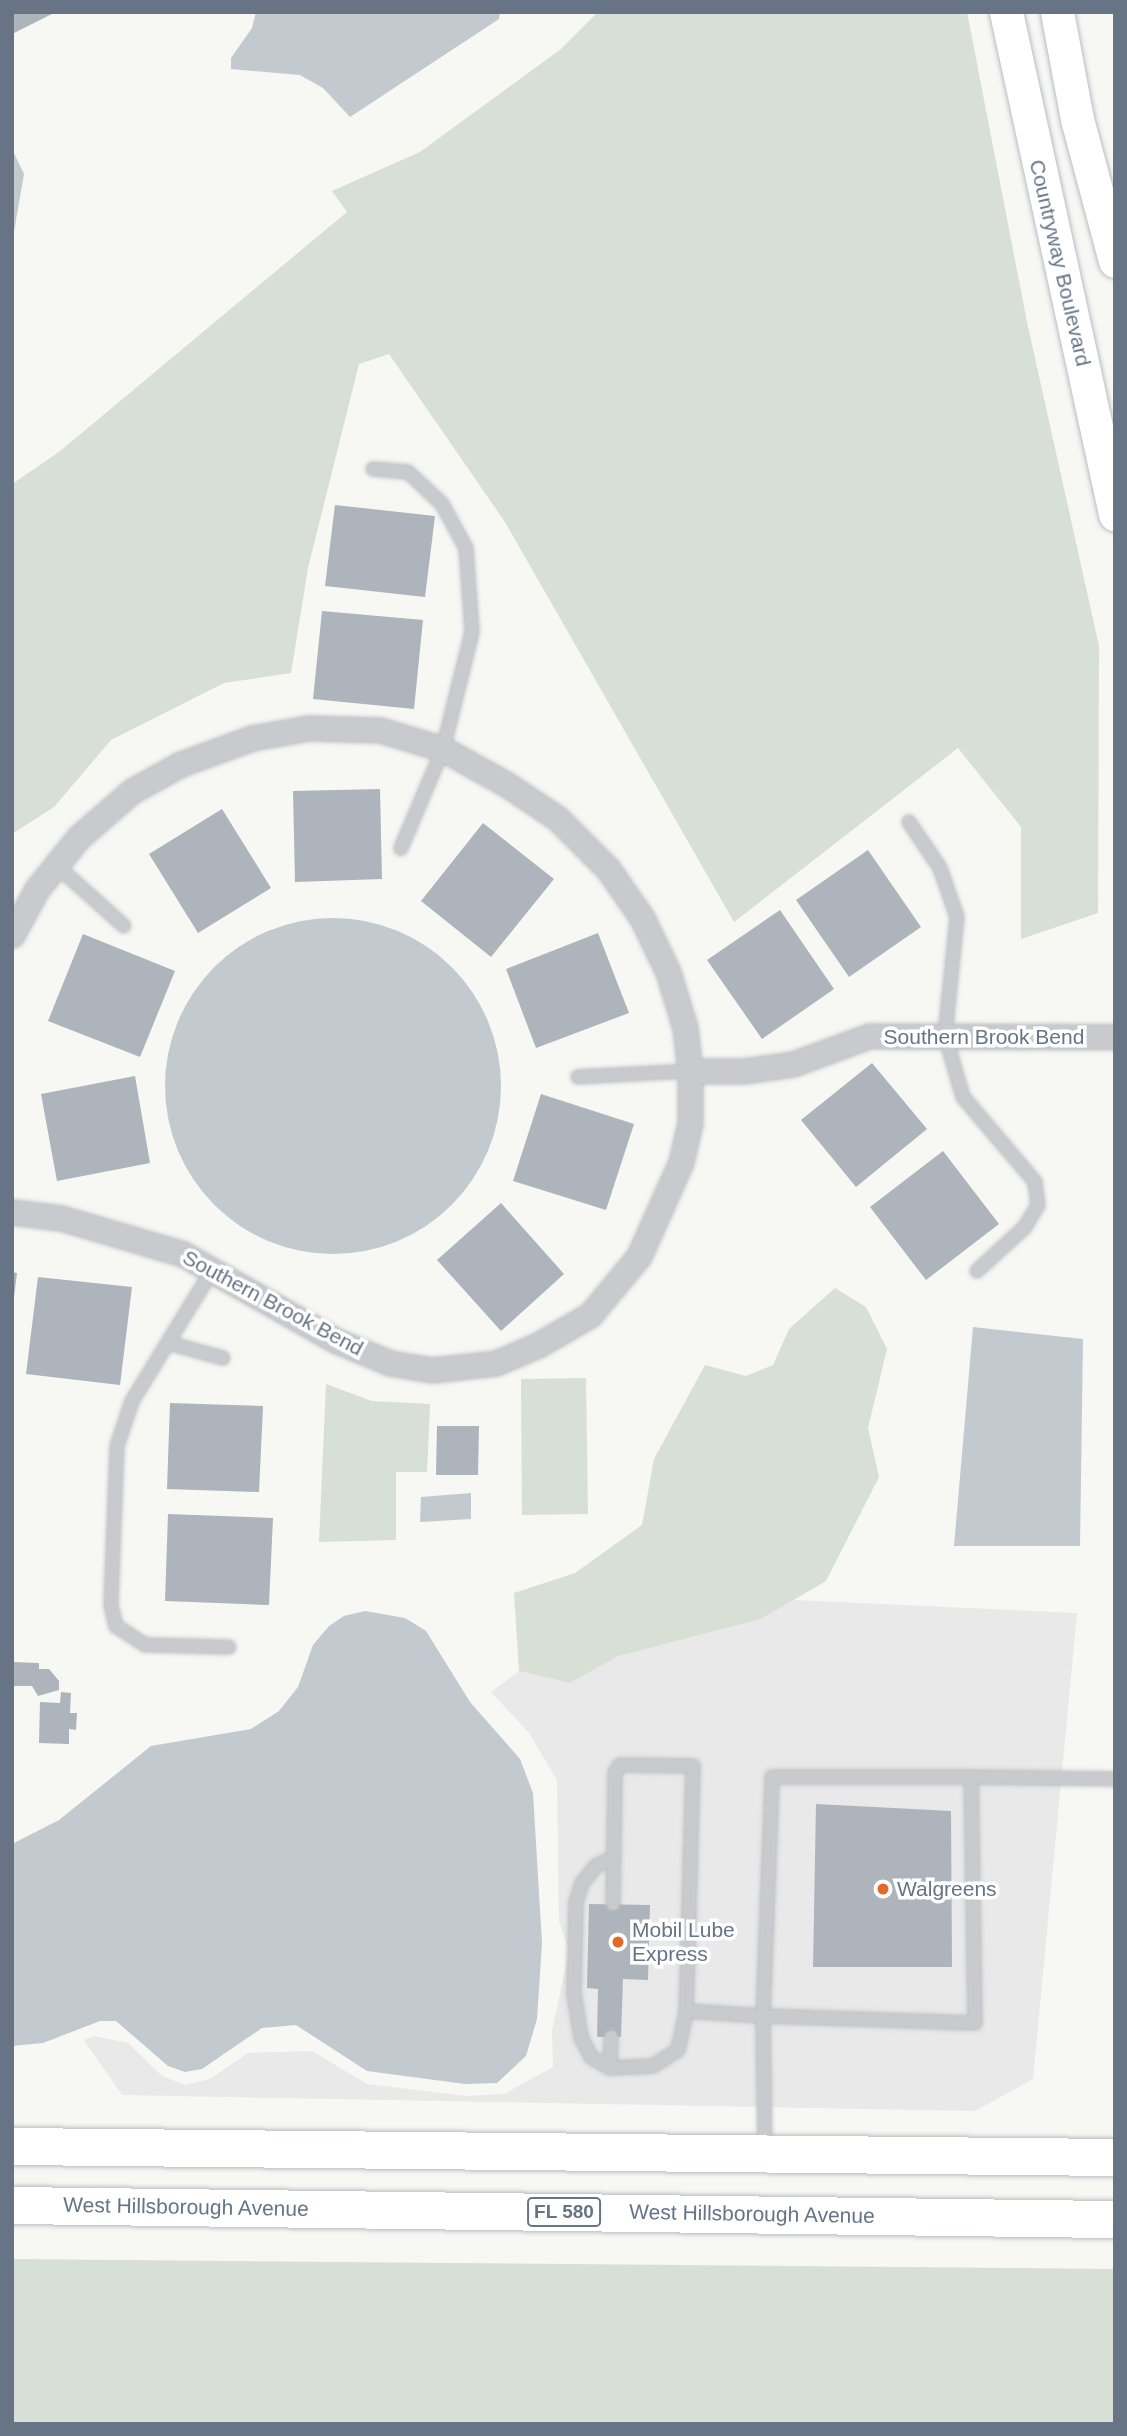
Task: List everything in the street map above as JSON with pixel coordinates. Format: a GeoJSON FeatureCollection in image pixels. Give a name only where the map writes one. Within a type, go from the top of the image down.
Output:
{"type":"FeatureCollection","features":[{"type":"Feature","properties":{"kind":"main road"},"geometry":{"type":"LineString","coordinates":[[12,2146],[1115,2157]]}},
{"type":"Feature","properties":{"kind":"main road","name":"West Hillsborough Avenue"},"geometry":{"type":"LineString","coordinates":[[12,2205],[1115,2219]]}},
{"type":"Feature","properties":{"kind":"street","name":"Countryway Boulevard"},"geometry":{"type":"LineString","coordinates":[[1006,12],[1115,514]]}},
{"type":"Feature","properties":{"kind":"street"},"geometry":{"type":"LineString","coordinates":[[1057,12],[1077,119],[1115,261]]}},
{"type":"Feature","properties":{"kind":"street"},"geometry":{"type":"LineString","coordinates":[[1047,209],[1098,197]]}},
{"type":"Feature","properties":{"kind":"street","name":"Southern Brook Bend"},"geometry":{"type":"LineString","coordinates":[[12,935],[56,865],[79,836],[132,791],[181,764],[252,738],[309,728],[380,730],[443,749],[557,818],[608,869],[642,918],[668,972],[685,1027],[690,1071],[690,1123],[681,1162],[639,1256],[590,1315],[506,1359],[432,1370],[390,1363],[337,1341],[214,1269],[124,1233],[61,1218],[12,1212]]}},
{"type":"Feature","properties":{"kind":"street","name":"Southern Brook Bend"},"geometry":{"type":"LineString","coordinates":[[690,1071],[743,1071],[793,1064],[869,1036],[1115,1037]]}},
{"type":"Feature","properties":{"kind":"lane"},"geometry":{"type":"LineString","coordinates":[[373,469],[408,472],[442,504],[466,548],[472,632],[443,749],[401,848]]}},
{"type":"Feature","properties":{"kind":"lane"},"geometry":{"type":"LineString","coordinates":[[909,822],[940,868],[957,917],[944,1035],[963,1097],[1035,1182],[1038,1205],[1025,1227],[977,1271]]}},
{"type":"Feature","properties":{"kind":"lane"},"geometry":{"type":"LineString","coordinates":[[56,865],[124,926]]}},
{"type":"Feature","properties":{"kind":"lane"},"geometry":{"type":"LineString","coordinates":[[578,1077],[690,1071]]}},
{"type":"Feature","properties":{"kind":"lane"},"geometry":{"type":"LineString","coordinates":[[214,1269],[132,1401],[117,1446],[111,1605],[116,1626],[145,1645],[229,1647]]}},
{"type":"Feature","properties":{"kind":"lane"},"geometry":{"type":"LineString","coordinates":[[168,1343],[223,1358]]}},
{"type":"Feature","properties":{"kind":"lane"},"geometry":{"type":"LineString","coordinates":[[613,1858],[596,1866],[582,1884],[576,1903],[575,1955],[581,2037],[592,2057],[610,2068],[653,2066],[678,2050],[686,2011],[693,1766],[620,1765],[615,1773],[613,1904]]}},
{"type":"Feature","properties":{"kind":"lane"},"geometry":{"type":"LineString","coordinates":[[765,2155],[763,2016],[772,1777],[1115,1779]]}},
{"type":"Feature","properties":{"kind":"lane"},"geometry":{"type":"LineString","coordinates":[[686,2011],[975,2023],[971,1777]]}},
{"type":"Feature","properties":{"kind":"lane"},"geometry":{"type":"LineString","coordinates":[[610,2068],[611,2037]]}},
{"type":"Feature","properties":{"kind":"shaded area"},"geometry":{"type":"Polygon","coordinates":[[[256,12],[500,13],[499,19],[350,117],[323,88],[300,75],[231,69],[231,58],[252,28],[256,12]]]}},
{"type":"Feature","properties":{"kind":"shaded area"},"geometry":{"type":"Polygon","coordinates":[[[598,12],[967,12],[1027,322],[1099,646],[1098,913],[1021,939],[1021,827],[958,748],[734,922],[505,522],[389,354],[359,364],[308,568],[291,673],[224,683],[111,740],[54,807],[12,834],[12,484],[59,452],[347,212],[332,191],[420,152],[561,49],[598,12]]]}},
{"type":"Feature","properties":{"kind":"shaded area"},"geometry":{"type":"Polygon","coordinates":[[[12,149],[24,174],[12,243],[12,149]]]}},
{"type":"Feature","properties":{"kind":"shaded area"},"geometry":{"type":"Polygon","coordinates":[[[333,918],[366,921],[397,931],[426,946],[452,967],[473,993],[488,1022],[498,1053],[501,1086],[498,1119],[488,1150],[473,1179],[452,1205],[426,1226],[397,1241],[366,1251],[333,1254],[300,1251],[269,1241],[240,1226],[214,1205],[193,1179],[178,1150],[168,1119],[165,1086],[168,1053],[178,1022],[193,993],[214,967],[240,946],[269,931],[300,921],[333,918]]]}},
{"type":"Feature","properties":{"kind":"shaded area"},"geometry":{"type":"Polygon","coordinates":[[[835,1288],[866,1307],[887,1349],[868,1428],[879,1477],[826,1581],[761,1619],[619,1656],[570,1683],[519,1671],[514,1593],[575,1573],[642,1525],[654,1459],[705,1365],[746,1376],[773,1365],[789,1329],[835,1288]]]}},
{"type":"Feature","properties":{"kind":"shaded area"},"geometry":{"type":"Polygon","coordinates":[[[973,1327],[1083,1339],[1080,1546],[954,1546],[973,1327]]]}},
{"type":"Feature","properties":{"kind":"shaded area"},"geometry":{"type":"Polygon","coordinates":[[[586,1378],[588,1514],[522,1515],[521,1379],[586,1378]]]}},
{"type":"Feature","properties":{"kind":"shaded area"},"geometry":{"type":"Polygon","coordinates":[[[326,1384],[372,1401],[430,1404],[427,1472],[396,1472],[396,1540],[319,1542],[326,1384]]]}},
{"type":"Feature","properties":{"kind":"shaded area"},"geometry":{"type":"Polygon","coordinates":[[[471,1493],[471,1519],[420,1522],[421,1497],[471,1493]]]}},
{"type":"Feature","properties":{"kind":"shaded area"},"geometry":{"type":"Polygon","coordinates":[[[794,1600],[1077,1613],[1033,2079],[975,2111],[122,2095],[84,2040],[94,2036],[128,2043],[162,2076],[185,2085],[210,2079],[248,2053],[312,2051],[367,2084],[466,2096],[504,2094],[553,2067],[552,2031],[569,1951],[559,1921],[557,1780],[529,1733],[491,1692],[519,1671],[570,1683],[619,1656],[761,1619],[794,1600]]]}},
{"type":"Feature","properties":{"kind":"shaded area"},"geometry":{"type":"Polygon","coordinates":[[[365,1611],[405,1618],[426,1631],[470,1702],[520,1759],[533,1793],[542,1943],[537,2019],[526,2056],[497,2083],[465,2084],[367,2071],[296,2025],[262,2028],[202,2069],[185,2072],[168,2066],[116,2021],[100,2021],[43,2043],[12,2046],[12,1844],[59,1820],[151,1746],[251,1729],[279,1711],[298,1687],[313,1645],[329,1626],[344,1616],[365,1611]]]}},
{"type":"Feature","properties":{"kind":"shaded area"},"geometry":{"type":"Polygon","coordinates":[[[12,2259],[1115,2269],[1115,2424],[12,2424],[12,2259]]]}},
{"type":"Feature","properties":{"kind":"building"},"geometry":{"type":"Polygon","coordinates":[[[12,12],[56,12],[12,34],[12,12]]]}},
{"type":"Feature","properties":{"kind":"building"},"geometry":{"type":"Polygon","coordinates":[[[335,505],[435,516],[425,597],[325,586],[335,505]]]}},
{"type":"Feature","properties":{"kind":"building"},"geometry":{"type":"Polygon","coordinates":[[[322,611],[423,620],[414,709],[313,699],[322,611]]]}},
{"type":"Feature","properties":{"kind":"building"},"geometry":{"type":"Polygon","coordinates":[[[380,789],[382,879],[295,882],[293,791],[380,789]]]}},
{"type":"Feature","properties":{"kind":"building"},"geometry":{"type":"Polygon","coordinates":[[[222,809],[271,888],[198,933],[149,854],[222,809]]]}},
{"type":"Feature","properties":{"kind":"building"},"geometry":{"type":"Polygon","coordinates":[[[483,823],[554,879],[491,957],[421,901],[483,823]]]}},
{"type":"Feature","properties":{"kind":"building"},"geometry":{"type":"Polygon","coordinates":[[[868,850],[921,927],[849,977],[796,900],[868,850]]]}},
{"type":"Feature","properties":{"kind":"building"},"geometry":{"type":"Polygon","coordinates":[[[780,910],[834,989],[762,1039],[707,960],[780,910]]]}},
{"type":"Feature","properties":{"kind":"building"},"geometry":{"type":"Polygon","coordinates":[[[598,933],[629,1013],[536,1048],[506,969],[598,933]]]}},
{"type":"Feature","properties":{"kind":"building"},"geometry":{"type":"Polygon","coordinates":[[[83,934],[175,971],[140,1057],[48,1021],[83,934]]]}},
{"type":"Feature","properties":{"kind":"building"},"geometry":{"type":"Polygon","coordinates":[[[872,1063],[927,1129],[856,1187],[801,1120],[872,1063]]]}},
{"type":"Feature","properties":{"kind":"building"},"geometry":{"type":"Polygon","coordinates":[[[135,1076],[150,1163],[57,1181],[41,1094],[135,1076]]]}},
{"type":"Feature","properties":{"kind":"building"},"geometry":{"type":"Polygon","coordinates":[[[541,1094],[634,1124],[606,1210],[513,1181],[541,1094]]]}},
{"type":"Feature","properties":{"kind":"building"},"geometry":{"type":"Polygon","coordinates":[[[943,1151],[999,1224],[926,1280],[870,1207],[943,1151]]]}},
{"type":"Feature","properties":{"kind":"building"},"geometry":{"type":"Polygon","coordinates":[[[501,1203],[564,1274],[501,1331],[437,1260],[501,1203]]]}},
{"type":"Feature","properties":{"kind":"building"},"geometry":{"type":"Polygon","coordinates":[[[12,1272],[17,1273],[14,1297],[12,1297],[12,1272]]]}},
{"type":"Feature","properties":{"kind":"building"},"geometry":{"type":"Polygon","coordinates":[[[38,1277],[132,1287],[120,1385],[26,1374],[38,1277]]]}},
{"type":"Feature","properties":{"kind":"building"},"geometry":{"type":"Polygon","coordinates":[[[170,1403],[263,1406],[259,1492],[167,1489],[170,1403]]]}},
{"type":"Feature","properties":{"kind":"building"},"geometry":{"type":"Polygon","coordinates":[[[437,1426],[479,1426],[478,1475],[436,1475],[437,1426]]]}},
{"type":"Feature","properties":{"kind":"building"},"geometry":{"type":"Polygon","coordinates":[[[168,1514],[273,1518],[269,1605],[165,1601],[168,1514]]]}},
{"type":"Feature","properties":{"kind":"building"},"geometry":{"type":"Polygon","coordinates":[[[12,1662],[39,1663],[39,1669],[49,1669],[59,1681],[59,1690],[38,1696],[32,1686],[12,1686],[12,1662]]]}},
{"type":"Feature","properties":{"kind":"building"},"geometry":{"type":"Polygon","coordinates":[[[61,1692],[71,1693],[70,1713],[77,1713],[76,1730],[69,1729],[69,1744],[39,1743],[40,1702],[60,1703],[61,1692]]]}},
{"type":"Feature","properties":{"kind":"building","name":"Walgreens"},"geometry":{"type":"Polygon","coordinates":[[[816,1804],[951,1811],[952,1967],[813,1967],[816,1804]]]}},
{"type":"Feature","properties":{"kind":"building","name":"Mobil Lube Express"},"geometry":{"type":"Polygon","coordinates":[[[589,1904],[650,1905],[648,1980],[623,1979],[621,2037],[597,2037],[598,1989],[587,1988],[589,1904]]]}},
{"type":"Feature","properties":{"kind":"place","name":"Walgreens"},"geometry":{"type":"Point","coordinates":[883,1889]}},
{"type":"Feature","properties":{"kind":"place","name":"Mobil Lube Express"},"geometry":{"type":"Point","coordinates":[618,1942]}}]}
